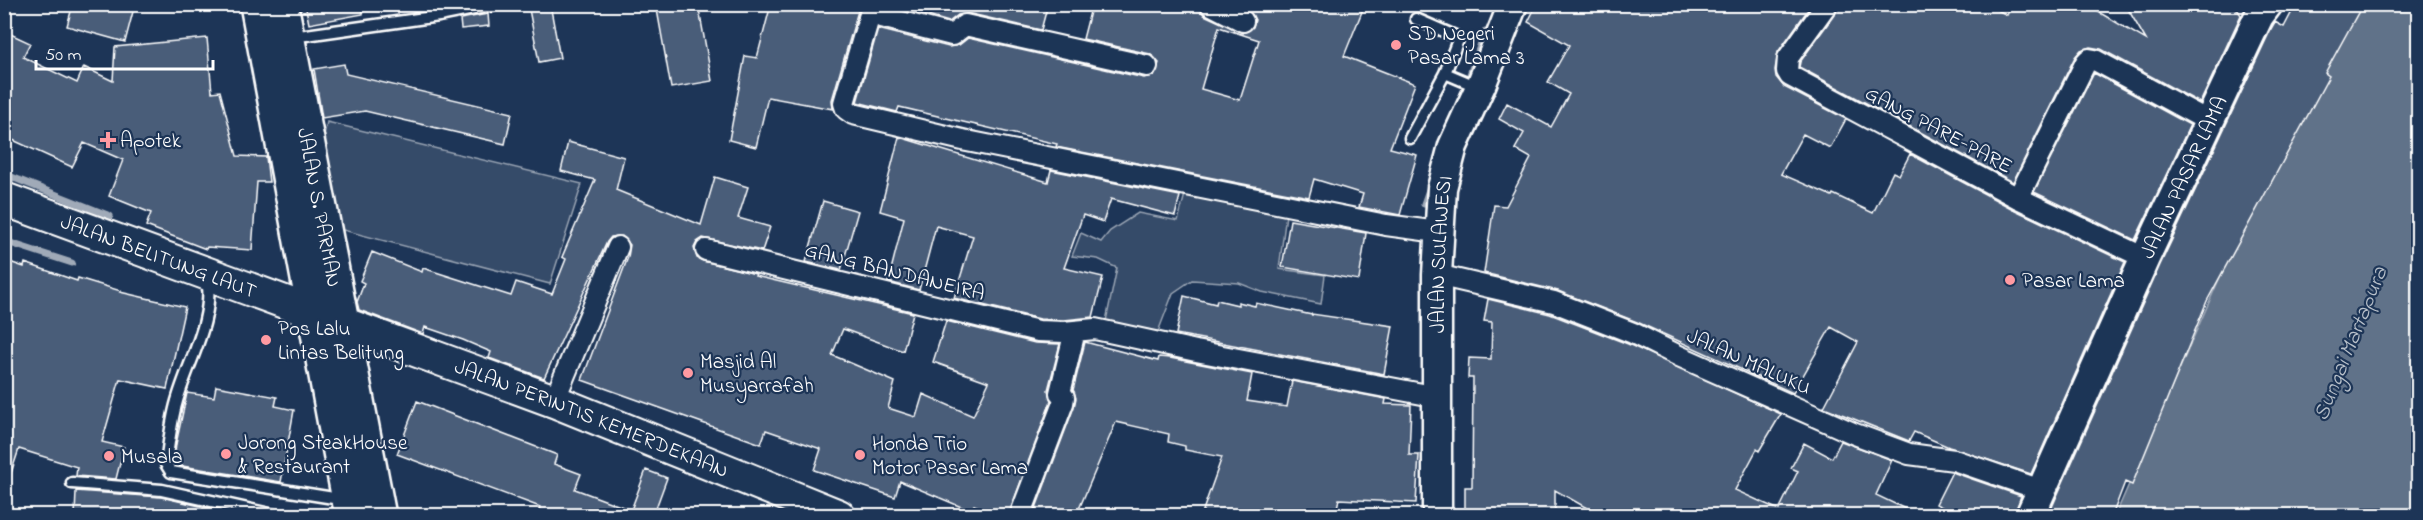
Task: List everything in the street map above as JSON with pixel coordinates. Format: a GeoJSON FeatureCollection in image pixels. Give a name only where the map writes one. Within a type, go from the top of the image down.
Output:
{"type":"FeatureCollection","features":[{"type":"Feature","properties":{"kind":"highway","name":"JALAN S. PARMAN"},"geometry":{"type":"LineString","coordinates":[[257,4],[276,39],[328,318],[351,508]]}},
{"type":"Feature","properties":{"kind":"highway","name":"JALAN S. PARMAN"},"geometry":{"type":"LineString","coordinates":[[276,39],[281,4]]}},
{"type":"Feature","properties":{"kind":"highway","name":"JALAN S. PARMAN"},"geometry":{"type":"LineString","coordinates":[[328,318],[379,516]]}},
{"type":"Feature","properties":{"kind":"main road","name":"JALAN SULAWESI"},"geometry":{"type":"LineString","coordinates":[[1437,516],[1437,275],[1442,188],[1473,84],[1513,4]]}},
{"type":"Feature","properties":{"kind":"main road","name":"JALAN PASAR LAMA"},"geometry":{"type":"LineString","coordinates":[[2035,503],[2260,8]]}},
{"type":"Feature","properties":{"kind":"main road","name":"JALAN BELITUNG LAUT"},"geometry":{"type":"LineString","coordinates":[[4,200],[328,318]]}},
{"type":"Feature","properties":{"kind":"main road","name":"JALAN PERINTIS KEMERDEKAAN"},"geometry":{"type":"LineString","coordinates":[[328,318],[554,401],[839,516]]}},
{"type":"Feature","properties":{"kind":"street"},"geometry":{"type":"LineString","coordinates":[[1210,4],[1243,21]]}},
{"type":"Feature","properties":{"kind":"street","name":"GANG PARE-PARE"},"geometry":{"type":"LineString","coordinates":[[1827,4],[1788,58],[1786,71],[1791,76],[2018,198],[2145,258]]}},
{"type":"Feature","properties":{"kind":"street"},"geometry":{"type":"LineString","coordinates":[[1147,66],[965,25],[952,35],[872,9],[844,103],[846,109],[853,114],[967,141],[1386,225],[1438,232]]}},
{"type":"Feature","properties":{"kind":"street"},"geometry":{"type":"LineString","coordinates":[[2018,198],[2089,59],[2095,60],[2208,121]]}},
{"type":"Feature","properties":{"kind":"street"},"geometry":{"type":"LineString","coordinates":[[554,401],[618,247]]}},
{"type":"Feature","properties":{"kind":"street","name":"GANG BANDANEIRA"},"geometry":{"type":"LineString","coordinates":[[706,250],[1038,331],[1095,329],[1196,351],[1438,397]]}},
{"type":"Feature","properties":{"kind":"street","name":"JALAN MALUKU"},"geometry":{"type":"LineString","coordinates":[[1437,275],[1554,302],[1633,333],[1679,357],[1855,434],[1909,454],[1954,460],[2035,503]]}},
{"type":"Feature","properties":{"kind":"street"},"geometry":{"type":"LineString","coordinates":[[1020,516],[1063,403],[1064,397],[1060,393],[1062,379],[1075,331]]}},
{"type":"Feature","properties":{"kind":"lane"},"geometry":{"type":"LineString","coordinates":[[276,39],[438,10],[499,4]]}},
{"type":"Feature","properties":{"kind":"lane"},"geometry":{"type":"LineString","coordinates":[[1410,138],[1445,73],[1458,40],[1455,36],[1416,19]]}},
{"type":"Feature","properties":{"kind":"lane"},"geometry":{"type":"LineString","coordinates":[[1445,73],[1473,84]]}},
{"type":"Feature","properties":{"kind":"lane"},"geometry":{"type":"LineString","coordinates":[[206,272],[209,291],[208,307],[177,401],[166,464],[171,472],[351,508]]}},
{"type":"Feature","properties":{"kind":"lane"},"geometry":{"type":"LineString","coordinates":[[72,483],[162,490],[279,516]]}},
{"type":"Feature","properties":{"kind":"shaded area"},"geometry":{"type":"Polygon","coordinates":[[[327,122],[582,184],[550,284],[339,229],[324,135],[327,122]]]}},
{"type":"Feature","properties":{"kind":"shaded area"},"geometry":{"type":"Polygon","coordinates":[[[1185,194],[1286,214],[1279,269],[1325,275],[1321,304],[1262,292],[1239,283],[1192,280],[1173,293],[1158,332],[1106,321],[1117,268],[1098,259],[1072,256],[1081,233],[1101,242],[1110,231],[1138,213],[1178,221],[1185,194]]]}},
{"type":"Feature","properties":{"kind":"water","name":"Sungai Martapura"},"geometry":{"type":"Polygon","coordinates":[[[2349,5],[2418,5],[2418,515],[2115,516],[2326,36],[2349,5]]]}},
{"type":"Feature","properties":{"kind":"building"},"geometry":{"type":"Polygon","coordinates":[[[73,4],[135,4],[125,42],[67,26],[73,4]]]}},
{"type":"Feature","properties":{"kind":"building"},"geometry":{"type":"Polygon","coordinates":[[[305,4],[362,4],[363,14],[309,24],[305,4]]]}},
{"type":"Feature","properties":{"kind":"building"},"geometry":{"type":"Polygon","coordinates":[[[528,4],[550,4],[560,58],[539,62],[528,4]]]}},
{"type":"Feature","properties":{"kind":"building"},"geometry":{"type":"Polygon","coordinates":[[[656,4],[698,4],[712,81],[671,88],[656,4]]]}},
{"type":"Feature","properties":{"kind":"building"},"geometry":{"type":"Polygon","coordinates":[[[771,4],[860,4],[832,100],[833,109],[768,97],[756,147],[729,140],[745,56],[757,58],[771,4]]]}},
{"type":"Feature","properties":{"kind":"building"},"geometry":{"type":"Polygon","coordinates":[[[885,4],[1048,4],[1041,30],[967,13],[958,15],[949,22],[885,4]]]}},
{"type":"Feature","properties":{"kind":"building"},"geometry":{"type":"Polygon","coordinates":[[[1092,4],[1198,4],[1204,15],[1243,33],[1253,27],[1255,20],[1249,11],[1237,4],[1365,4],[1344,56],[1415,84],[1390,148],[1417,155],[1400,215],[1359,207],[1363,194],[1314,179],[1309,197],[1056,147],[1057,144],[899,107],[897,112],[857,102],[878,29],[949,47],[959,45],[968,38],[1144,78],[1155,75],[1159,63],[1150,54],[1083,39],[1092,4]],[[1219,27],[1201,89],[1240,100],[1259,40],[1219,27]]]}},
{"type":"Feature","properties":{"kind":"building"},"geometry":{"type":"Polygon","coordinates":[[[1537,4],[1812,4],[1778,52],[1776,77],[1784,87],[1846,119],[1830,148],[1803,134],[1781,174],[1832,196],[1833,194],[1873,213],[1893,172],[1899,175],[1910,154],[2013,209],[2125,262],[2031,474],[1949,447],[1914,432],[1909,441],[1824,407],[1858,342],[1831,327],[1793,393],[1637,322],[1558,291],[1484,273],[1494,205],[1506,206],[1531,158],[1515,149],[1524,133],[1499,119],[1507,103],[1551,127],[1569,94],[1548,82],[1569,45],[1528,22],[1537,4]]]}},
{"type":"Feature","properties":{"kind":"building"},"geometry":{"type":"Polygon","coordinates":[[[1839,4],[1986,4],[2007,15],[2013,4],[2085,4],[2146,40],[2125,4],[2234,4],[2241,15],[2200,103],[2101,49],[2090,47],[2081,50],[2075,57],[2013,182],[1799,67],[1800,62],[1837,11],[1839,4]]]}},
{"type":"Feature","properties":{"kind":"building"},"geometry":{"type":"Polygon","coordinates":[[[2296,4],[2347,4],[2359,11],[2325,73],[2329,76],[2207,301],[2132,485],[2125,482],[2112,516],[2048,516],[2160,265],[2271,29],[2275,22],[2284,27],[2296,4]]]}},
{"type":"Feature","properties":{"kind":"building"},"geometry":{"type":"Polygon","coordinates":[[[488,14],[489,26],[461,29],[460,19],[488,14]]]}},
{"type":"Feature","properties":{"kind":"building"},"geometry":{"type":"Polygon","coordinates":[[[4,31],[30,43],[23,57],[77,83],[84,67],[113,81],[115,47],[207,38],[212,92],[220,91],[237,156],[266,157],[269,182],[257,182],[252,250],[207,247],[206,249],[146,226],[151,213],[109,196],[123,160],[84,143],[72,167],[4,136],[4,31]]]}},
{"type":"Feature","properties":{"kind":"building"},"geometry":{"type":"Polygon","coordinates":[[[344,64],[346,74],[512,113],[505,144],[365,111],[322,118],[314,69],[344,64]]]}},
{"type":"Feature","properties":{"kind":"building"},"geometry":{"type":"Polygon","coordinates":[[[2094,73],[2190,125],[2135,240],[2034,192],[2094,73]]]}},
{"type":"Feature","properties":{"kind":"building"},"geometry":{"type":"Polygon","coordinates":[[[899,137],[1048,182],[1051,170],[1180,196],[1175,216],[1111,199],[1103,222],[1083,215],[1064,268],[1103,277],[1093,317],[1064,320],[1040,319],[954,298],[973,236],[936,226],[919,290],[888,282],[904,218],[880,211],[899,137]]]}},
{"type":"Feature","properties":{"kind":"building"},"geometry":{"type":"Polygon","coordinates":[[[568,142],[624,157],[616,190],[701,225],[715,177],[748,187],[738,218],[770,227],[762,251],[703,238],[694,248],[697,258],[703,261],[756,274],[755,276],[913,313],[903,351],[843,329],[832,355],[895,382],[888,408],[916,417],[923,394],[973,416],[989,382],[933,362],[946,321],[1035,343],[1060,344],[1048,390],[1051,401],[1008,516],[1001,516],[974,505],[971,511],[900,481],[895,497],[814,470],[821,449],[766,430],[761,444],[582,380],[628,257],[630,245],[622,236],[611,237],[607,242],[544,378],[489,358],[491,352],[463,340],[425,327],[423,334],[359,310],[357,302],[364,283],[360,281],[372,252],[422,272],[423,268],[511,296],[516,282],[552,294],[566,259],[562,257],[595,180],[561,171],[568,142]]]}},
{"type":"Feature","properties":{"kind":"building"},"geometry":{"type":"Polygon","coordinates":[[[823,201],[858,211],[841,270],[806,262],[823,201]]]}},
{"type":"Feature","properties":{"kind":"building"},"geometry":{"type":"Polygon","coordinates":[[[1290,220],[1366,233],[1359,280],[1282,267],[1290,220]]]}},
{"type":"Feature","properties":{"kind":"building"},"geometry":{"type":"Polygon","coordinates":[[[4,260],[24,267],[25,263],[77,281],[78,278],[120,292],[185,307],[167,389],[120,379],[102,442],[124,447],[116,479],[76,476],[77,467],[19,449],[8,482],[4,482],[4,260]]]}},
{"type":"Feature","properties":{"kind":"building"},"geometry":{"type":"Polygon","coordinates":[[[1184,296],[1216,304],[1217,300],[1238,305],[1238,302],[1255,306],[1256,303],[1312,315],[1393,326],[1384,374],[1176,334],[1184,296]]]}},
{"type":"Feature","properties":{"kind":"building"},"geometry":{"type":"Polygon","coordinates":[[[1488,299],[1550,314],[1628,344],[1781,414],[1759,451],[1757,449],[1735,490],[1779,510],[1798,471],[1791,468],[1804,443],[1832,458],[1841,441],[1892,460],[1876,495],[1920,516],[1601,516],[1555,490],[1555,516],[1465,516],[1465,487],[1472,487],[1473,378],[1468,378],[1469,358],[1491,359],[1492,322],[1484,321],[1488,299]]]}},
{"type":"Feature","properties":{"kind":"building"},"geometry":{"type":"Polygon","coordinates":[[[1085,342],[1158,361],[1159,357],[1170,358],[1252,374],[1247,401],[1287,407],[1292,381],[1386,399],[1385,404],[1411,405],[1409,455],[1419,455],[1416,503],[1339,499],[1335,516],[1201,516],[1222,457],[1185,450],[1185,446],[1168,442],[1169,434],[1116,422],[1076,516],[1033,516],[1074,407],[1076,398],[1073,390],[1085,342]]]}},
{"type":"Feature","properties":{"kind":"building"},"geometry":{"type":"Polygon","coordinates":[[[216,386],[277,397],[275,406],[294,410],[281,482],[176,465],[174,462],[176,444],[187,393],[214,397],[216,386]]]}},
{"type":"Feature","properties":{"kind":"building"},"geometry":{"type":"Polygon","coordinates":[[[417,401],[557,455],[554,464],[581,474],[575,489],[631,510],[646,470],[667,478],[653,516],[537,516],[540,507],[397,454],[417,401]]]}},
{"type":"Feature","properties":{"kind":"building"},"geometry":{"type":"Polygon","coordinates":[[[1952,472],[2021,496],[2014,516],[1959,516],[1936,504],[1952,472]]]}},
{"type":"Feature","properties":{"kind":"building"},"geometry":{"type":"Polygon","coordinates":[[[76,491],[161,497],[213,509],[212,516],[75,516],[76,491]]]}},
{"type":"Feature","properties":{"kind":"waterway"},"geometry":{"type":"LineString","coordinates":[[1466,86],[1485,32]]}},
{"type":"Feature","properties":{"kind":"waterway"},"geometry":{"type":"LineString","coordinates":[[4,174],[110,216]]}},
{"type":"Feature","properties":{"kind":"waterway"},"geometry":{"type":"LineString","coordinates":[[1424,204],[1430,187]]}},
{"type":"Feature","properties":{"kind":"waterway"},"geometry":{"type":"LineString","coordinates":[[4,241],[72,263]]}},
{"type":"Feature","properties":{"kind":"place","name":"SD Negeri Pasar Lama 3"},"geometry":{"type":"Point","coordinates":[1396,45]}},
{"type":"Feature","properties":{"kind":"place","name":"Apotek"},"geometry":{"type":"Point","coordinates":[108,140]}},
{"type":"Feature","properties":{"kind":"place","name":"Pasar Lama"},"geometry":{"type":"Point","coordinates":[2010,280]}},
{"type":"Feature","properties":{"kind":"place","name":"Pos Lalu Lintas Belitung"},"geometry":{"type":"Point","coordinates":[266,340]}},
{"type":"Feature","properties":{"kind":"place","name":"Masjid Al Musyarrafah"},"geometry":{"type":"Point","coordinates":[688,373]}},
{"type":"Feature","properties":{"kind":"place","name":"Jorong SteakHouse & Restaurant"},"geometry":{"type":"Point","coordinates":[226,454]}},
{"type":"Feature","properties":{"kind":"place","name":"Honda Trio Motor Pasar Lama"},"geometry":{"type":"Point","coordinates":[860,455]}},
{"type":"Feature","properties":{"kind":"place","name":"Musala"},"geometry":{"type":"Point","coordinates":[109,456]}}]}
